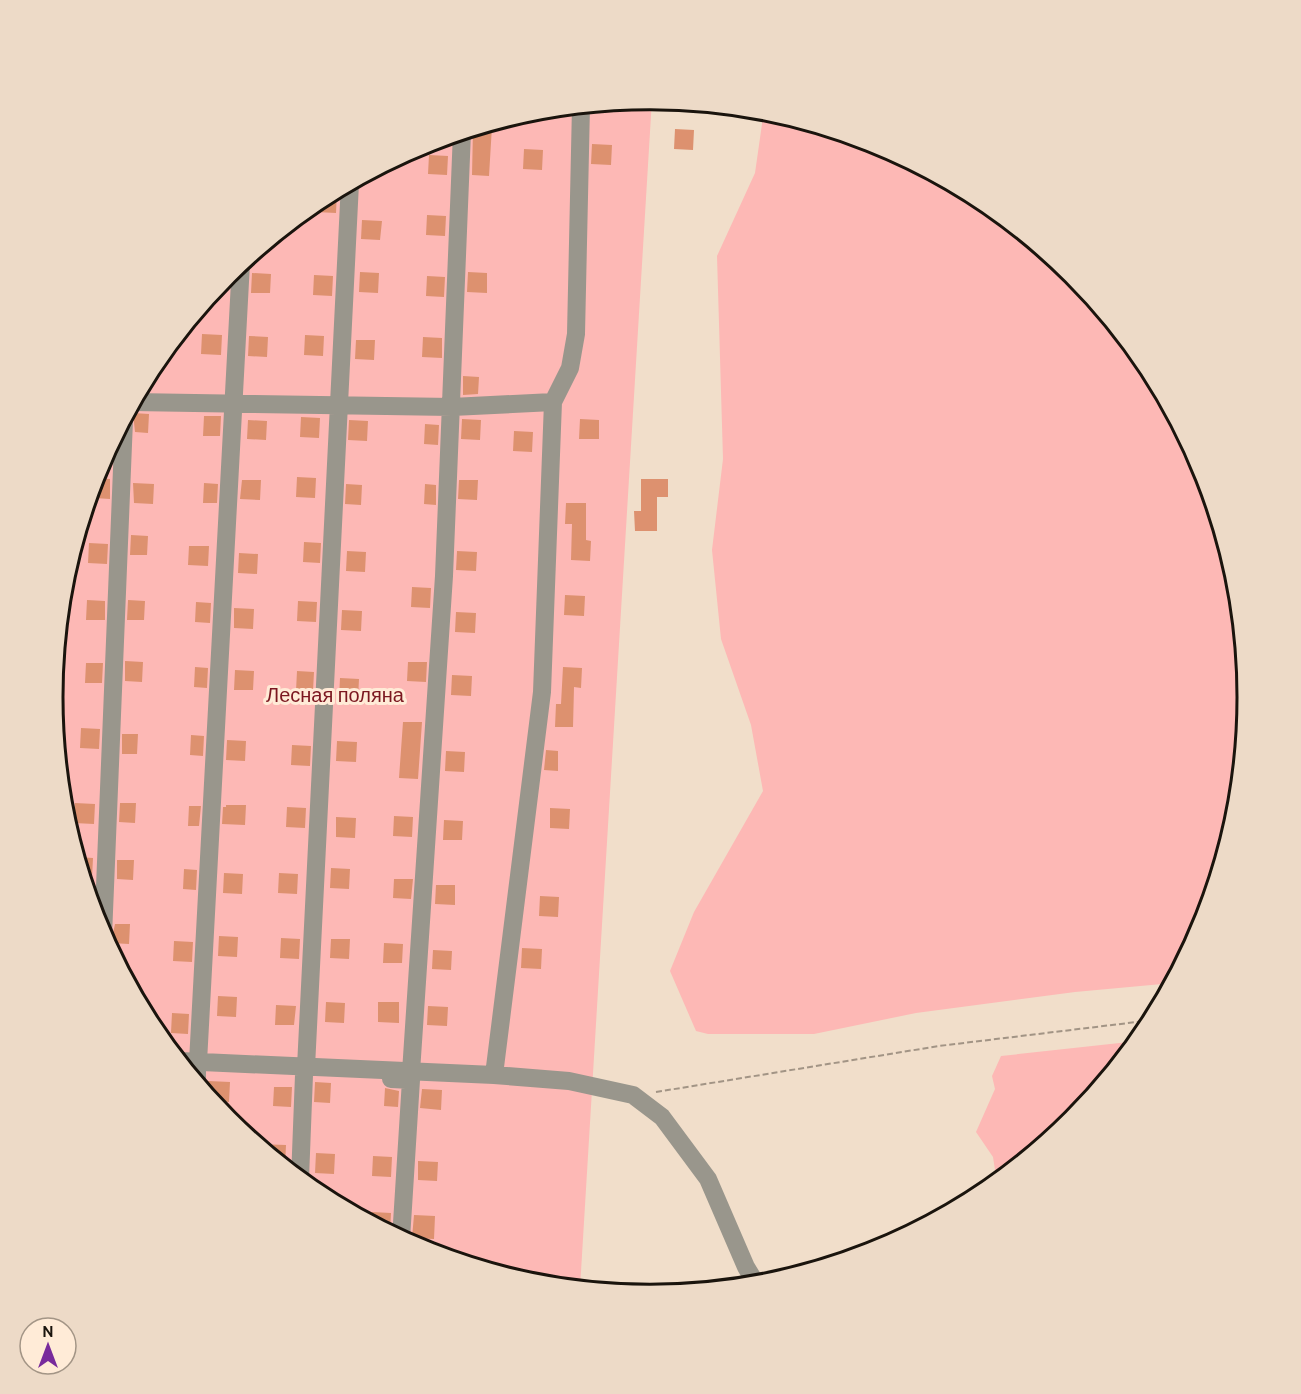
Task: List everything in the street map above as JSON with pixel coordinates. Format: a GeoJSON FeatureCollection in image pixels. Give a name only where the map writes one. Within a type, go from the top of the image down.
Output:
{"type":"FeatureCollection","features":[{"type":"Feature","properties":{"kind":"street"},"geometry":{"type":"LineString","coordinates":[[495,1075],[542,692],[553,402],[570,368],[576,334],[581,114]]}},
{"type":"Feature","properties":{"kind":"street"},"geometry":{"type":"LineString","coordinates":[[411,1072],[444,576],[462,141]]}},
{"type":"Feature","properties":{"kind":"street"},"geometry":{"type":"LineString","coordinates":[[300,1168],[349,193]]}},
{"type":"Feature","properties":{"kind":"street"},"geometry":{"type":"LineString","coordinates":[[192,1065],[240,277]]}},
{"type":"Feature","properties":{"kind":"street"},"geometry":{"type":"LineString","coordinates":[[142,402],[233,406],[452,407],[553,402]]}},
{"type":"Feature","properties":{"kind":"street"},"geometry":{"type":"LineString","coordinates":[[104,912],[123,439]]}},
{"type":"Feature","properties":{"kind":"street"},"geometry":{"type":"LineString","coordinates":[[196,1069],[495,1075],[569,1081],[633,1095],[662,1117],[708,1179],[751,1275]]}},
{"type":"Feature","properties":{"kind":"street"},"geometry":{"type":"LineString","coordinates":[[305,1071],[411,1080],[402,1229]]}},
{"type":"Feature","properties":{"kind":"path"},"geometry":{"type":"LineString","coordinates":[[633,1095],[939,1046],[1140,1022]]}},
{"type":"Feature","properties":{"kind":"green space","name":"Лесная поляна"},"geometry":{"type":"Polygon","coordinates":[[[651,110],[581,1280],[536,1273],[462,1253],[426,1240],[357,1206],[293,1163],[263,1139],[235,1112],[184,1055],[142,991],[108,922],[94,886],[74,812],[68,774],[64,735],[64,659],[74,582],[83,545],[94,508],[124,437],[142,403],[184,339],[235,282],[263,255],[293,231],[357,188],[426,154],[498,130],[536,121],[612,111],[651,110]]]}},
{"type":"Feature","properties":{"kind":"green space"},"geometry":{"type":"Polygon","coordinates":[[[762,121],[803,130],[875,154],[944,188],[1008,231],[1066,282],[1117,339],[1159,403],[1177,437],[1207,508],[1227,582],[1237,659],[1238,697],[1233,774],[1218,849],[1193,922],[1163,984],[1075,992],[916,1013],[814,1034],[708,1034],[696,1031],[670,971],[694,912],[763,791],[751,725],[721,639],[712,550],[723,459],[717,256],[755,173],[762,121]]]}},
{"type":"Feature","properties":{"kind":"green space"},"geometry":{"type":"Polygon","coordinates":[[[1126,1042],[1066,1112],[1038,1139],[995,1172],[993,1157],[976,1132],[995,1089],[992,1076],[1001,1056],[1126,1042]]]}},
{"type":"Feature","properties":{"kind":"building"},"geometry":{"type":"Polygon","coordinates":[[[675,129],[694,130],[693,150],[674,149],[675,129]]]}},
{"type":"Feature","properties":{"kind":"building"},"geometry":{"type":"Polygon","coordinates":[[[492,132],[489,176],[472,175],[473,138],[492,132]]]}},
{"type":"Feature","properties":{"kind":"building"},"geometry":{"type":"Polygon","coordinates":[[[592,144],[612,145],[611,165],[591,164],[592,144]]]}},
{"type":"Feature","properties":{"kind":"building"},"geometry":{"type":"Polygon","coordinates":[[[524,149],[543,150],[542,170],[523,169],[524,149]]]}},
{"type":"Feature","properties":{"kind":"building"},"geometry":{"type":"Polygon","coordinates":[[[429,155],[448,156],[447,175],[428,174],[429,155]]]}},
{"type":"Feature","properties":{"kind":"building"},"geometry":{"type":"Polygon","coordinates":[[[337,201],[336,213],[320,212],[337,201]]]}},
{"type":"Feature","properties":{"kind":"building"},"geometry":{"type":"Polygon","coordinates":[[[427,215],[446,216],[445,236],[426,235],[427,215]]]}},
{"type":"Feature","properties":{"kind":"building"},"geometry":{"type":"Polygon","coordinates":[[[362,220],[382,221],[380,240],[361,239],[362,220]]]}},
{"type":"Feature","properties":{"kind":"building"},"geometry":{"type":"Polygon","coordinates":[[[360,272],[379,273],[378,293],[359,292],[360,272]]]}},
{"type":"Feature","properties":{"kind":"building"},"geometry":{"type":"Polygon","coordinates":[[[468,272],[487,273],[487,293],[467,292],[468,272]]]}},
{"type":"Feature","properties":{"kind":"building"},"geometry":{"type":"Polygon","coordinates":[[[252,273],[271,274],[270,293],[251,293],[252,273]]]}},
{"type":"Feature","properties":{"kind":"building"},"geometry":{"type":"Polygon","coordinates":[[[314,275],[333,276],[332,296],[313,295],[314,275]]]}},
{"type":"Feature","properties":{"kind":"building"},"geometry":{"type":"Polygon","coordinates":[[[427,276],[445,277],[444,297],[426,296],[427,276]]]}},
{"type":"Feature","properties":{"kind":"building"},"geometry":{"type":"Polygon","coordinates":[[[202,334],[222,335],[221,355],[201,354],[202,334]]]}},
{"type":"Feature","properties":{"kind":"building"},"geometry":{"type":"Polygon","coordinates":[[[305,335],[324,336],[323,356],[304,355],[305,335]]]}},
{"type":"Feature","properties":{"kind":"building"},"geometry":{"type":"Polygon","coordinates":[[[249,336],[268,337],[267,357],[248,356],[249,336]]]}},
{"type":"Feature","properties":{"kind":"building"},"geometry":{"type":"Polygon","coordinates":[[[423,337],[442,338],[442,358],[422,357],[423,337]]]}},
{"type":"Feature","properties":{"kind":"building"},"geometry":{"type":"Polygon","coordinates":[[[356,340],[375,340],[374,360],[355,359],[356,340]]]}},
{"type":"Feature","properties":{"kind":"building"},"geometry":{"type":"Polygon","coordinates":[[[463,376],[479,377],[478,394],[463,395],[463,376]]]}},
{"type":"Feature","properties":{"kind":"building"},"geometry":{"type":"Polygon","coordinates":[[[137,413],[149,414],[148,433],[135,432],[134,419],[137,413]]]}},
{"type":"Feature","properties":{"kind":"building"},"geometry":{"type":"Polygon","coordinates":[[[204,416],[221,416],[220,436],[203,436],[204,416]]]}},
{"type":"Feature","properties":{"kind":"building"},"geometry":{"type":"Polygon","coordinates":[[[301,417],[320,418],[319,438],[300,437],[301,417]]]}},
{"type":"Feature","properties":{"kind":"building"},"geometry":{"type":"Polygon","coordinates":[[[462,419],[481,420],[480,440],[461,439],[462,419]]]}},
{"type":"Feature","properties":{"kind":"building"},"geometry":{"type":"Polygon","coordinates":[[[580,419],[599,420],[599,439],[579,439],[580,419]]]}},
{"type":"Feature","properties":{"kind":"building"},"geometry":{"type":"Polygon","coordinates":[[[248,420],[267,421],[266,440],[247,439],[248,420]]]}},
{"type":"Feature","properties":{"kind":"building"},"geometry":{"type":"Polygon","coordinates":[[[349,420],[368,421],[367,441],[348,440],[349,420]]]}},
{"type":"Feature","properties":{"kind":"building"},"geometry":{"type":"Polygon","coordinates":[[[425,424],[439,425],[438,445],[424,444],[425,424]]]}},
{"type":"Feature","properties":{"kind":"building"},"geometry":{"type":"Polygon","coordinates":[[[514,431],[533,432],[532,452],[513,451],[514,431]]]}},
{"type":"Feature","properties":{"kind":"building"},"geometry":{"type":"Polygon","coordinates":[[[297,477],[316,478],[315,498],[296,497],[297,477]]]}},
{"type":"Feature","properties":{"kind":"building"},"geometry":{"type":"Polygon","coordinates":[[[105,479],[110,479],[110,499],[98,498],[105,479]]]}},
{"type":"Feature","properties":{"kind":"building"},"geometry":{"type":"Polygon","coordinates":[[[641,479],[668,479],[668,497],[657,497],[657,531],[635,531],[634,511],[641,511],[641,479]]]}},
{"type":"Feature","properties":{"kind":"building"},"geometry":{"type":"Polygon","coordinates":[[[242,480],[261,480],[260,500],[240,499],[242,480]]]}},
{"type":"Feature","properties":{"kind":"building"},"geometry":{"type":"Polygon","coordinates":[[[459,480],[478,480],[477,500],[458,499],[459,480]]]}},
{"type":"Feature","properties":{"kind":"building"},"geometry":{"type":"Polygon","coordinates":[[[133,483],[154,484],[153,504],[134,503],[133,483]]]}},
{"type":"Feature","properties":{"kind":"building"},"geometry":{"type":"Polygon","coordinates":[[[204,483],[218,484],[217,503],[203,503],[204,483]]]}},
{"type":"Feature","properties":{"kind":"building"},"geometry":{"type":"Polygon","coordinates":[[[346,484],[362,485],[361,505],[345,504],[346,484]]]}},
{"type":"Feature","properties":{"kind":"building"},"geometry":{"type":"Polygon","coordinates":[[[425,484],[436,485],[436,505],[424,504],[425,484]]]}},
{"type":"Feature","properties":{"kind":"building"},"geometry":{"type":"Polygon","coordinates":[[[566,503],[586,503],[586,540],[591,541],[590,561],[571,560],[572,524],[565,524],[566,503]]]}},
{"type":"Feature","properties":{"kind":"building"},"geometry":{"type":"Polygon","coordinates":[[[131,535],[148,536],[147,555],[130,555],[131,535]]]}},
{"type":"Feature","properties":{"kind":"building"},"geometry":{"type":"Polygon","coordinates":[[[304,542],[321,543],[320,563],[303,562],[304,542]]]}},
{"type":"Feature","properties":{"kind":"building"},"geometry":{"type":"Polygon","coordinates":[[[89,543],[108,544],[107,564],[88,563],[89,543]]]}},
{"type":"Feature","properties":{"kind":"building"},"geometry":{"type":"Polygon","coordinates":[[[189,546],[209,546],[208,566],[188,565],[189,546]]]}},
{"type":"Feature","properties":{"kind":"building"},"geometry":{"type":"Polygon","coordinates":[[[347,551],[366,552],[365,572],[346,571],[347,551]]]}},
{"type":"Feature","properties":{"kind":"building"},"geometry":{"type":"Polygon","coordinates":[[[457,551],[477,552],[476,571],[456,570],[457,551]]]}},
{"type":"Feature","properties":{"kind":"building"},"geometry":{"type":"Polygon","coordinates":[[[239,553],[258,554],[257,574],[238,573],[239,553]]]}},
{"type":"Feature","properties":{"kind":"building"},"geometry":{"type":"Polygon","coordinates":[[[412,587],[431,588],[430,608],[411,607],[412,587]]]}},
{"type":"Feature","properties":{"kind":"building"},"geometry":{"type":"Polygon","coordinates":[[[565,595],[585,596],[584,616],[564,615],[565,595]]]}},
{"type":"Feature","properties":{"kind":"building"},"geometry":{"type":"Polygon","coordinates":[[[87,600],[105,601],[105,620],[86,620],[87,600]]]}},
{"type":"Feature","properties":{"kind":"building"},"geometry":{"type":"Polygon","coordinates":[[[128,600],[145,601],[144,620],[127,620],[128,600]]]}},
{"type":"Feature","properties":{"kind":"building"},"geometry":{"type":"Polygon","coordinates":[[[298,601],[317,602],[316,622],[297,621],[298,601]]]}},
{"type":"Feature","properties":{"kind":"building"},"geometry":{"type":"Polygon","coordinates":[[[196,602],[211,603],[210,623],[195,622],[196,602]]]}},
{"type":"Feature","properties":{"kind":"building"},"geometry":{"type":"Polygon","coordinates":[[[234,608],[254,609],[253,629],[234,628],[234,608]]]}},
{"type":"Feature","properties":{"kind":"building"},"geometry":{"type":"Polygon","coordinates":[[[342,610],[362,611],[361,631],[341,630],[342,610]]]}},
{"type":"Feature","properties":{"kind":"building"},"geometry":{"type":"Polygon","coordinates":[[[456,612],[476,613],[475,633],[455,632],[456,612]]]}},
{"type":"Feature","properties":{"kind":"building"},"geometry":{"type":"Polygon","coordinates":[[[125,661],[143,662],[142,682],[125,681],[125,661]]]}},
{"type":"Feature","properties":{"kind":"building"},"geometry":{"type":"Polygon","coordinates":[[[408,662],[427,662],[426,682],[407,681],[408,662]]]}},
{"type":"Feature","properties":{"kind":"building"},"geometry":{"type":"Polygon","coordinates":[[[86,663],[103,663],[102,683],[85,683],[86,663]]]}},
{"type":"Feature","properties":{"kind":"building"},"geometry":{"type":"Polygon","coordinates":[[[195,667],[208,668],[207,688],[194,687],[195,667]]]}},
{"type":"Feature","properties":{"kind":"building"},"geometry":{"type":"Polygon","coordinates":[[[563,667],[582,668],[581,688],[574,687],[573,727],[555,727],[556,704],[561,704],[563,667]]]}},
{"type":"Feature","properties":{"kind":"building"},"geometry":{"type":"Polygon","coordinates":[[[235,670],[254,671],[253,690],[234,690],[235,670]]]}},
{"type":"Feature","properties":{"kind":"building"},"geometry":{"type":"Polygon","coordinates":[[[297,671],[314,672],[313,691],[296,691],[297,671]]]}},
{"type":"Feature","properties":{"kind":"building"},"geometry":{"type":"Polygon","coordinates":[[[452,675],[472,676],[471,696],[451,695],[452,675]]]}},
{"type":"Feature","properties":{"kind":"building"},"geometry":{"type":"Polygon","coordinates":[[[340,678],[359,679],[358,699],[339,698],[340,678]]]}},
{"type":"Feature","properties":{"kind":"building"},"geometry":{"type":"Polygon","coordinates":[[[403,722],[422,722],[418,779],[399,778],[403,722]]]}},
{"type":"Feature","properties":{"kind":"building"},"geometry":{"type":"Polygon","coordinates":[[[81,728],[100,729],[99,749],[80,748],[81,728]]]}},
{"type":"Feature","properties":{"kind":"building"},"geometry":{"type":"Polygon","coordinates":[[[122,734],[138,734],[137,754],[122,754],[122,734]]]}},
{"type":"Feature","properties":{"kind":"building"},"geometry":{"type":"Polygon","coordinates":[[[191,735],[204,736],[203,756],[190,755],[191,735]]]}},
{"type":"Feature","properties":{"kind":"building"},"geometry":{"type":"Polygon","coordinates":[[[227,740],[246,741],[245,761],[226,760],[227,740]]]}},
{"type":"Feature","properties":{"kind":"building"},"geometry":{"type":"Polygon","coordinates":[[[337,741],[357,742],[356,762],[336,761],[337,741]]]}},
{"type":"Feature","properties":{"kind":"building"},"geometry":{"type":"Polygon","coordinates":[[[292,745],[311,746],[310,766],[291,765],[292,745]]]}},
{"type":"Feature","properties":{"kind":"building"},"geometry":{"type":"Polygon","coordinates":[[[546,750],[558,751],[558,771],[544,770],[546,750]]]}},
{"type":"Feature","properties":{"kind":"building"},"geometry":{"type":"Polygon","coordinates":[[[446,751],[465,752],[464,772],[445,771],[446,751]]]}},
{"type":"Feature","properties":{"kind":"building"},"geometry":{"type":"Polygon","coordinates":[[[75,803],[95,804],[94,824],[77,823],[75,803]]]}},
{"type":"Feature","properties":{"kind":"building"},"geometry":{"type":"Polygon","coordinates":[[[120,803],[136,803],[135,823],[119,822],[120,803]]]}},
{"type":"Feature","properties":{"kind":"building"},"geometry":{"type":"Polygon","coordinates":[[[246,805],[245,825],[222,824],[223,807],[246,805]]]}},
{"type":"Feature","properties":{"kind":"building"},"geometry":{"type":"Polygon","coordinates":[[[189,806],[201,806],[199,826],[188,826],[189,806]]]}},
{"type":"Feature","properties":{"kind":"building"},"geometry":{"type":"Polygon","coordinates":[[[287,807],[306,808],[305,828],[286,827],[287,807]]]}},
{"type":"Feature","properties":{"kind":"building"},"geometry":{"type":"Polygon","coordinates":[[[550,808],[570,809],[569,829],[550,828],[550,808]]]}},
{"type":"Feature","properties":{"kind":"building"},"geometry":{"type":"Polygon","coordinates":[[[394,816],[413,817],[412,837],[393,836],[394,816]]]}},
{"type":"Feature","properties":{"kind":"building"},"geometry":{"type":"Polygon","coordinates":[[[336,817],[356,818],[355,838],[336,837],[336,817]]]}},
{"type":"Feature","properties":{"kind":"building"},"geometry":{"type":"Polygon","coordinates":[[[444,820],[463,821],[462,840],[443,840],[444,820]]]}},
{"type":"Feature","properties":{"kind":"building"},"geometry":{"type":"Polygon","coordinates":[[[86,858],[93,858],[92,879],[86,858]]]}},
{"type":"Feature","properties":{"kind":"building"},"geometry":{"type":"Polygon","coordinates":[[[117,860],[134,860],[133,880],[117,879],[117,860]]]}},
{"type":"Feature","properties":{"kind":"building"},"geometry":{"type":"Polygon","coordinates":[[[331,868],[350,869],[349,889],[330,888],[331,868]]]}},
{"type":"Feature","properties":{"kind":"building"},"geometry":{"type":"Polygon","coordinates":[[[184,869],[197,870],[196,890],[183,889],[184,869]]]}},
{"type":"Feature","properties":{"kind":"building"},"geometry":{"type":"Polygon","coordinates":[[[224,873],[243,874],[242,894],[223,893],[224,873]]]}},
{"type":"Feature","properties":{"kind":"building"},"geometry":{"type":"Polygon","coordinates":[[[279,873],[298,874],[297,894],[278,893],[279,873]]]}},
{"type":"Feature","properties":{"kind":"building"},"geometry":{"type":"Polygon","coordinates":[[[394,879],[413,879],[411,899],[393,898],[394,879]]]}},
{"type":"Feature","properties":{"kind":"building"},"geometry":{"type":"Polygon","coordinates":[[[436,885],[455,885],[455,905],[435,904],[436,885]]]}},
{"type":"Feature","properties":{"kind":"building"},"geometry":{"type":"Polygon","coordinates":[[[540,896],[559,897],[558,917],[539,916],[540,896]]]}},
{"type":"Feature","properties":{"kind":"building"},"geometry":{"type":"Polygon","coordinates":[[[115,924],[130,924],[129,944],[118,943],[113,933],[115,924]]]}},
{"type":"Feature","properties":{"kind":"building"},"geometry":{"type":"Polygon","coordinates":[[[219,936],[238,937],[237,957],[218,956],[219,936]]]}},
{"type":"Feature","properties":{"kind":"building"},"geometry":{"type":"Polygon","coordinates":[[[281,938],[300,939],[299,959],[280,958],[281,938]]]}},
{"type":"Feature","properties":{"kind":"building"},"geometry":{"type":"Polygon","coordinates":[[[331,939],[350,939],[349,959],[330,958],[331,939]]]}},
{"type":"Feature","properties":{"kind":"building"},"geometry":{"type":"Polygon","coordinates":[[[174,941],[193,942],[192,962],[173,961],[174,941]]]}},
{"type":"Feature","properties":{"kind":"building"},"geometry":{"type":"Polygon","coordinates":[[[384,943],[403,944],[402,963],[383,963],[384,943]]]}},
{"type":"Feature","properties":{"kind":"building"},"geometry":{"type":"Polygon","coordinates":[[[522,948],[542,949],[541,969],[521,968],[522,948]]]}},
{"type":"Feature","properties":{"kind":"building"},"geometry":{"type":"Polygon","coordinates":[[[433,950],[452,951],[451,970],[432,969],[433,950]]]}},
{"type":"Feature","properties":{"kind":"building"},"geometry":{"type":"Polygon","coordinates":[[[218,996],[237,997],[236,1017],[217,1016],[218,996]]]}},
{"type":"Feature","properties":{"kind":"building"},"geometry":{"type":"Polygon","coordinates":[[[326,1002],[345,1003],[344,1023],[325,1022],[326,1002]]]}},
{"type":"Feature","properties":{"kind":"building"},"geometry":{"type":"Polygon","coordinates":[[[378,1002],[399,1002],[399,1023],[378,1022],[378,1002]]]}},
{"type":"Feature","properties":{"kind":"building"},"geometry":{"type":"Polygon","coordinates":[[[276,1005],[296,1006],[294,1025],[275,1025],[276,1005]]]}},
{"type":"Feature","properties":{"kind":"building"},"geometry":{"type":"Polygon","coordinates":[[[428,1006],[448,1007],[447,1026],[427,1025],[428,1006]]]}},
{"type":"Feature","properties":{"kind":"building"},"geometry":{"type":"Polygon","coordinates":[[[172,1013],[189,1014],[188,1034],[171,1033],[172,1013]]]}},
{"type":"Feature","properties":{"kind":"building"},"geometry":{"type":"Polygon","coordinates":[[[207,1082],[230,1082],[229,1102],[226,1102],[207,1082]]]}},
{"type":"Feature","properties":{"kind":"building"},"geometry":{"type":"Polygon","coordinates":[[[315,1082],[331,1083],[330,1103],[314,1102],[315,1082]]]}},
{"type":"Feature","properties":{"kind":"building"},"geometry":{"type":"Polygon","coordinates":[[[274,1087],[292,1087],[291,1107],[273,1106],[274,1087]]]}},
{"type":"Feature","properties":{"kind":"building"},"geometry":{"type":"Polygon","coordinates":[[[385,1088],[399,1091],[398,1107],[384,1106],[385,1088]]]}},
{"type":"Feature","properties":{"kind":"building"},"geometry":{"type":"Polygon","coordinates":[[[422,1089],[442,1090],[441,1110],[420,1108],[422,1089]]]}},
{"type":"Feature","properties":{"kind":"building"},"geometry":{"type":"Polygon","coordinates":[[[270,1144],[286,1145],[285,1157],[270,1144]]]}},
{"type":"Feature","properties":{"kind":"building"},"geometry":{"type":"Polygon","coordinates":[[[316,1153],[335,1154],[334,1174],[315,1173],[316,1153]]]}},
{"type":"Feature","properties":{"kind":"building"},"geometry":{"type":"Polygon","coordinates":[[[373,1156],[392,1157],[391,1177],[372,1176],[373,1156]]]}},
{"type":"Feature","properties":{"kind":"building"},"geometry":{"type":"Polygon","coordinates":[[[418,1161],[438,1162],[437,1181],[418,1180],[418,1161]]]}},
{"type":"Feature","properties":{"kind":"building"},"geometry":{"type":"Polygon","coordinates":[[[372,1212],[391,1213],[390,1224],[372,1212]]]}},
{"type":"Feature","properties":{"kind":"building"},"geometry":{"type":"Polygon","coordinates":[[[414,1215],[435,1216],[434,1239],[423,1238],[412,1234],[414,1215]]]}}]}
